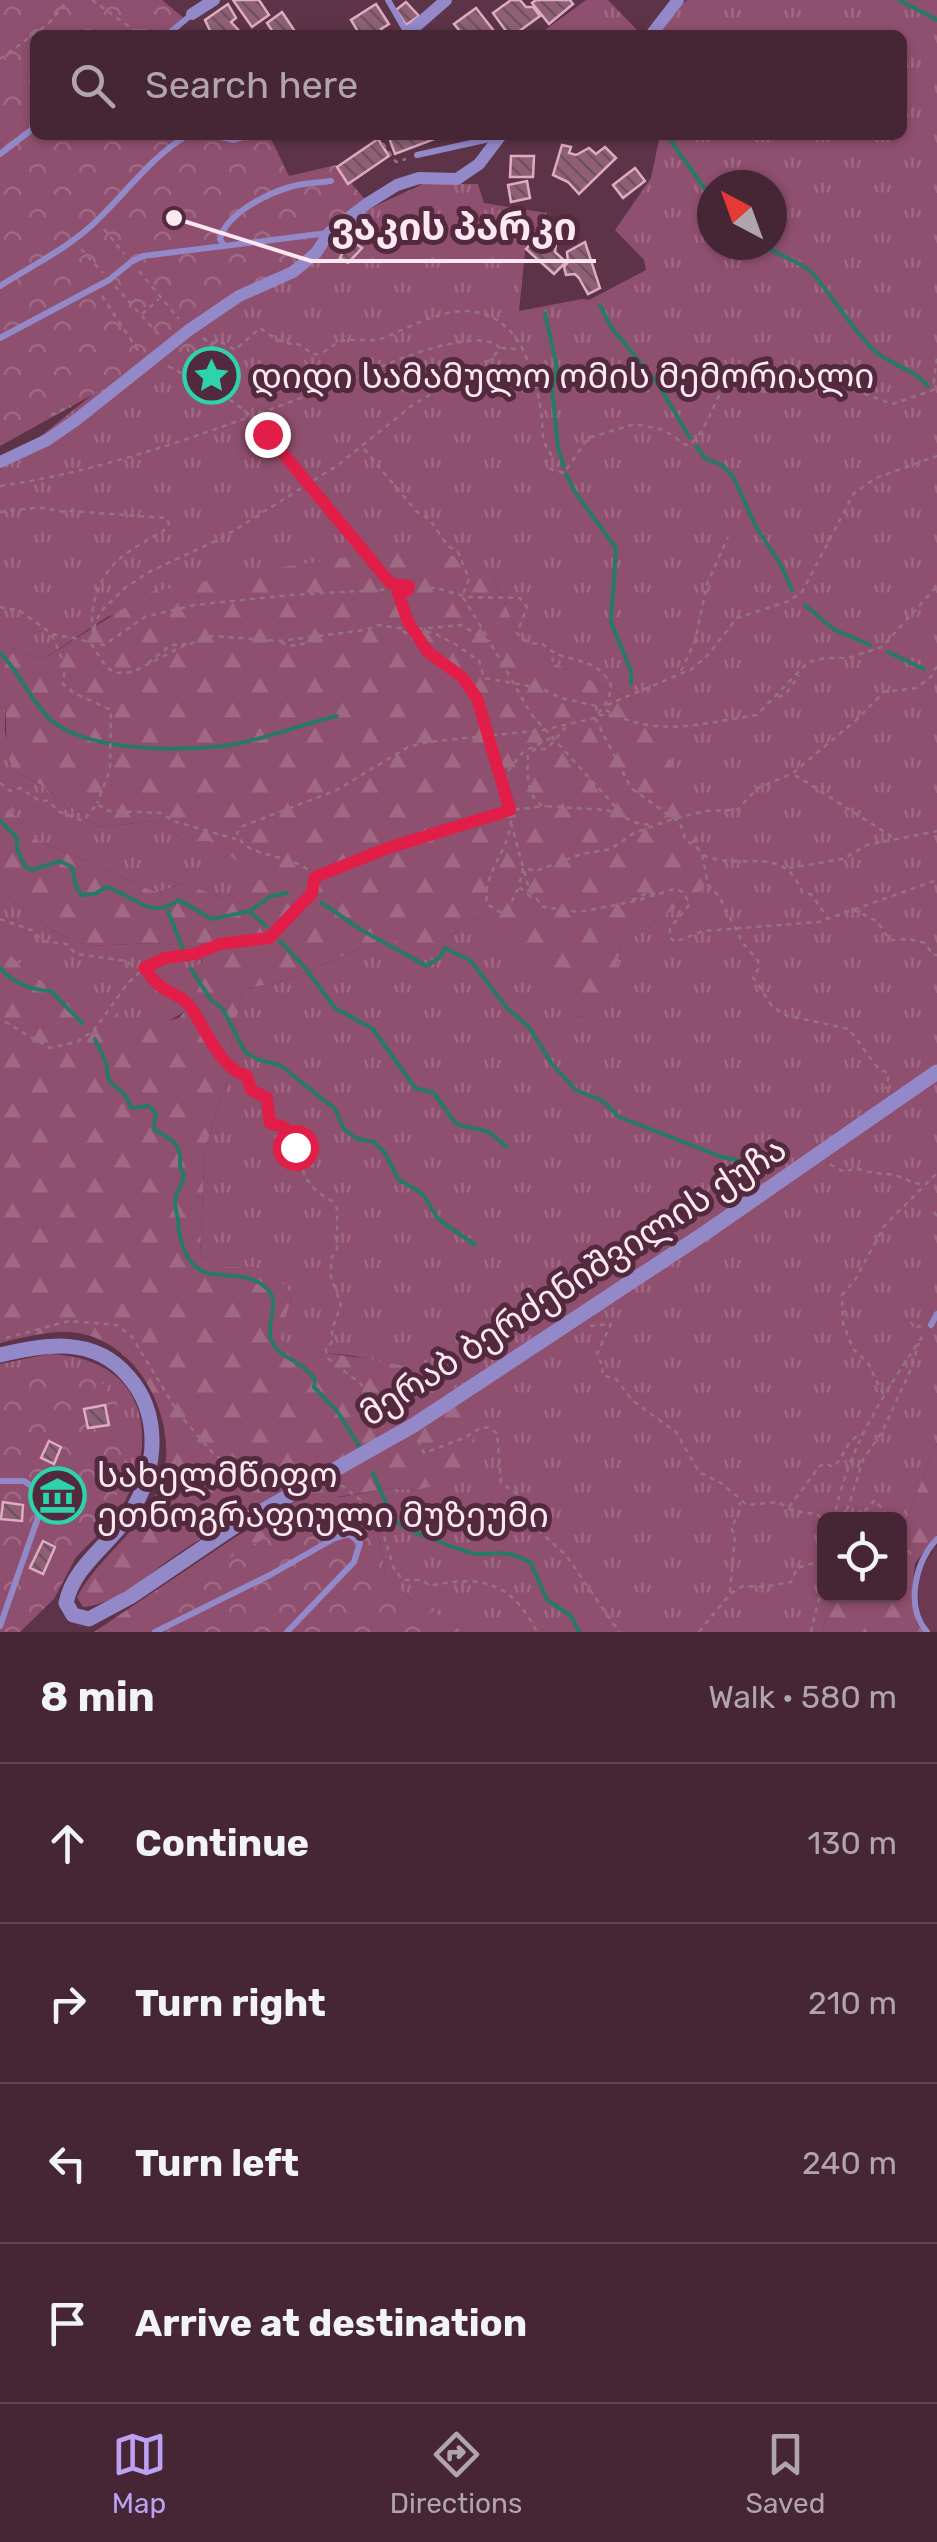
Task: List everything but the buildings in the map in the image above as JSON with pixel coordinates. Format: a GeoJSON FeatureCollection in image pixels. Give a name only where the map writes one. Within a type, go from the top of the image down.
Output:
{"type":"FeatureCollection","features":[{"type":"Feature","properties":{"kind":"street"},"geometry":{"type":"LineString","coordinates":[[192,14],[214,0]]}},
{"type":"Feature","properties":{"kind":"street"},"geometry":{"type":"LineString","coordinates":[[412,30],[446,0]]}},
{"type":"Feature","properties":{"kind":"street"},"geometry":{"type":"LineString","coordinates":[[655,30],[678,0]]}},
{"type":"Feature","properties":{"kind":"street"},"geometry":{"type":"LineString","coordinates":[[0,462],[47,440],[76,420],[188,327],[238,296],[293,272],[316,253],[329,233],[397,185],[419,178],[457,179],[472,171],[497,140]]}},
{"type":"Feature","properties":{"kind":"street","name":"მერაბ ბერძენიშვილის ქუჩა"},"geometry":{"type":"LineString","coordinates":[[0,1355],[63,1345],[94,1352],[128,1376],[140,1392],[151,1420],[151,1460],[137,1503],[84,1566],[68,1595],[68,1611],[78,1619],[101,1614],[235,1526],[414,1424],[937,1072]]}},
{"type":"Feature","properties":{"kind":"lane"},"geometry":{"type":"LineString","coordinates":[[388,0],[405,30]]}},
{"type":"Feature","properties":{"kind":"lane"},"geometry":{"type":"LineString","coordinates":[[171,30],[192,14]]}},
{"type":"Feature","properties":{"kind":"lane"},"geometry":{"type":"LineString","coordinates":[[0,154],[30,130]]}},
{"type":"Feature","properties":{"kind":"lane"},"geometry":{"type":"LineString","coordinates":[[0,286],[76,242],[163,152],[181,140]]}},
{"type":"Feature","properties":{"kind":"lane"},"geometry":{"type":"LineString","coordinates":[[417,155],[483,140]]}},
{"type":"Feature","properties":{"kind":"lane"},"geometry":{"type":"LineString","coordinates":[[224,246],[220,240],[222,229],[234,217],[291,186],[331,181]]}},
{"type":"Feature","properties":{"kind":"lane"},"geometry":{"type":"LineString","coordinates":[[0,338],[109,279],[130,261],[143,256],[329,233]]}},
{"type":"Feature","properties":{"kind":"lane"},"geometry":{"type":"LineString","coordinates":[[930,1325],[937,1314]]}},
{"type":"Feature","properties":{"kind":"lane"},"geometry":{"type":"LineString","coordinates":[[0,1482],[24,1480],[40,1492],[40,1512],[0,1626]]}},
{"type":"Feature","properties":{"kind":"lane"},"geometry":{"type":"LineString","coordinates":[[155,1632],[349,1534],[360,1543],[354,1562],[287,1632]]}},
{"type":"Feature","properties":{"kind":"lane"},"geometry":{"type":"LineString","coordinates":[[926,1632],[919,1621],[916,1586],[920,1562],[937,1539]]}},
{"type":"Feature","properties":{"kind":"path"},"geometry":{"type":"LineString","coordinates":[[39,30],[68,0]]}},
{"type":"Feature","properties":{"kind":"path"},"geometry":{"type":"LineString","coordinates":[[92,0],[134,30]]}},
{"type":"Feature","properties":{"kind":"path"},"geometry":{"type":"LineString","coordinates":[[159,30],[178,24]]}},
{"type":"Feature","properties":{"kind":"path"},"geometry":{"type":"LineString","coordinates":[[0,59],[30,37]]}},
{"type":"Feature","properties":{"kind":"path"},"geometry":{"type":"LineString","coordinates":[[381,140],[396,162],[417,155]]}},
{"type":"Feature","properties":{"kind":"path"},"geometry":{"type":"LineString","coordinates":[[98,223],[188,327],[223,352],[230,382],[228,396]]}},
{"type":"Feature","properties":{"kind":"path"},"geometry":{"type":"LineString","coordinates":[[76,242],[155,330]]}},
{"type":"Feature","properties":{"kind":"path"},"geometry":{"type":"LineString","coordinates":[[141,315],[161,298]]}},
{"type":"Feature","properties":{"kind":"path"},"geometry":{"type":"LineString","coordinates":[[209,343],[221,342],[235,350],[260,328],[285,344],[298,344],[321,354],[332,344],[347,339],[358,342],[384,338],[437,314],[469,310],[488,314],[516,337],[534,374],[542,415],[540,429],[550,454],[546,462],[548,468],[564,473],[588,438],[635,424],[664,430],[691,444],[725,382],[750,365],[773,367],[763,381],[765,392],[798,389],[807,379],[821,379],[892,404],[933,390],[937,356]]}},
{"type":"Feature","properties":{"kind":"path"},"geometry":{"type":"LineString","coordinates":[[0,486],[80,470],[250,416],[396,360],[450,344],[486,340],[500,348],[520,349]]}},
{"type":"Feature","properties":{"kind":"path"},"geometry":{"type":"LineString","coordinates":[[92,646],[96,618],[126,587],[152,570],[207,547],[309,482],[362,447],[414,404],[492,358],[500,348]]}},
{"type":"Feature","properties":{"kind":"path"},"geometry":{"type":"LineString","coordinates":[[190,350],[200,382]]}},
{"type":"Feature","properties":{"kind":"path"},"geometry":{"type":"LineString","coordinates":[[250,416],[391,584],[409,588]]}},
{"type":"Feature","properties":{"kind":"path"},"geometry":{"type":"LineString","coordinates":[[362,447],[416,511],[430,520],[448,546],[458,552],[469,580],[465,597],[512,684],[543,730],[624,816]]}},
{"type":"Feature","properties":{"kind":"path"},"geometry":{"type":"LineString","coordinates":[[596,717],[602,707],[692,668],[708,655],[737,618],[789,602],[802,592],[854,494],[864,484],[937,456]]}},
{"type":"Feature","properties":{"kind":"path"},"geometry":{"type":"LineString","coordinates":[[0,512],[41,506],[56,512],[166,518],[169,524],[164,530],[116,562],[106,574],[90,619],[93,636],[104,645],[146,617],[168,609],[381,588],[437,588],[465,597],[520,598],[527,607],[517,633],[527,643],[544,644],[554,654],[580,658],[611,685],[596,717]]}},
{"type":"Feature","properties":{"kind":"path"},"geometry":{"type":"LineString","coordinates":[[680,672],[695,641],[707,584],[728,537]]}},
{"type":"Feature","properties":{"kind":"path"},"geometry":{"type":"LineString","coordinates":[[416,630],[434,634],[469,652],[479,661],[484,678],[540,688],[561,698],[602,707],[634,725],[694,726],[757,714],[813,660],[848,658],[882,647],[937,586]]}},
{"type":"Feature","properties":{"kind":"path"},"geometry":{"type":"LineString","coordinates":[[409,588],[398,593],[408,622],[428,652]]}},
{"type":"Feature","properties":{"kind":"path"},"geometry":{"type":"LineString","coordinates":[[0,606],[20,611],[52,634],[83,640],[116,673],[134,672],[146,666],[171,645],[190,644],[213,636],[280,641],[378,625],[403,630],[461,626],[490,642]]}},
{"type":"Feature","properties":{"kind":"path"},"geometry":{"type":"LineString","coordinates":[[403,630],[462,677],[477,698],[512,830],[485,891],[487,904],[500,912],[508,909],[524,869]]}},
{"type":"Feature","properties":{"kind":"path"},"geometry":{"type":"LineString","coordinates":[[0,783],[10,791],[20,788],[38,800],[49,801],[58,811],[83,821],[97,804],[110,770],[112,710],[74,693],[64,684],[65,666],[52,634]]}},
{"type":"Feature","properties":{"kind":"path"},"geometry":{"type":"LineString","coordinates":[[280,641],[287,646],[298,645],[324,634]]}},
{"type":"Feature","properties":{"kind":"path"},"geometry":{"type":"LineString","coordinates":[[524,869],[536,872],[580,854],[611,849],[652,825],[673,819],[706,810],[737,810],[758,788],[793,773],[884,692],[916,688],[931,677],[937,666]]}},
{"type":"Feature","properties":{"kind":"path"},"geometry":{"type":"LineString","coordinates":[[777,697],[786,694],[799,672]]}},
{"type":"Feature","properties":{"kind":"path"},"geometry":{"type":"LineString","coordinates":[[238,840],[242,826],[252,820],[337,790],[408,748],[428,742],[543,730],[614,715]]}},
{"type":"Feature","properties":{"kind":"path"},"geometry":{"type":"LineString","coordinates":[[596,717],[631,788],[680,823],[686,841],[702,854],[708,885],[719,896],[743,942],[758,961],[753,977],[772,1006],[785,1014],[848,1029],[877,1067],[889,1074],[882,1094],[888,1108]]}},
{"type":"Feature","properties":{"kind":"path"},"geometry":{"type":"LineString","coordinates":[[545,806],[534,798],[528,781],[528,759],[535,749],[547,749],[568,725]]}},
{"type":"Feature","properties":{"kind":"path"},"geometry":{"type":"LineString","coordinates":[[501,780],[522,752],[553,739]]}},
{"type":"Feature","properties":{"kind":"path"},"geometry":{"type":"LineString","coordinates":[[793,773],[895,839]]}},
{"type":"Feature","properties":{"kind":"path"},"geometry":{"type":"LineString","coordinates":[[0,1019],[50,1048],[66,1047],[94,1030],[128,983],[144,968],[165,958],[195,954],[220,944],[269,938],[312,893],[315,877],[308,868],[290,859],[252,850],[238,840],[173,821],[161,813],[109,811],[97,804]]}},
{"type":"Feature","properties":{"kind":"path"},"geometry":{"type":"LineString","coordinates":[[315,877],[388,848],[509,811],[545,806],[584,808],[652,825]]}},
{"type":"Feature","properties":{"kind":"path"},"geometry":{"type":"LineString","coordinates":[[509,811],[534,899]]}},
{"type":"Feature","properties":{"kind":"path"},"geometry":{"type":"LineString","coordinates":[[702,854],[733,862],[764,859],[787,868],[844,859],[868,845],[937,830]]}},
{"type":"Feature","properties":{"kind":"path"},"geometry":{"type":"LineString","coordinates":[[787,868],[802,892],[812,895],[828,919]]}},
{"type":"Feature","properties":{"kind":"path"},"geometry":{"type":"LineString","coordinates":[[518,887],[551,909],[579,912],[674,889],[682,892],[690,904],[670,928],[670,937],[675,942],[703,932],[794,926],[828,919],[937,880]]}},
{"type":"Feature","properties":{"kind":"path"},"geometry":{"type":"LineString","coordinates":[[626,903],[647,894],[655,895]]}},
{"type":"Feature","properties":{"kind":"path"},"geometry":{"type":"LineString","coordinates":[[853,910],[877,921],[890,940],[908,939],[925,944],[937,955]]}},
{"type":"Feature","properties":{"kind":"path"},"geometry":{"type":"LineString","coordinates":[[0,919],[34,931],[42,941],[66,944],[76,954],[144,968],[162,988],[177,993],[194,1011],[214,1048],[236,1074],[247,1076],[251,1090],[267,1098],[270,1123],[284,1127],[295,1138],[306,1177],[317,1192],[332,1200],[337,1210],[331,1278],[341,1304],[327,1356],[366,1385],[380,1408],[380,1432],[386,1442]]}},
{"type":"Feature","properties":{"kind":"path"},"geometry":{"type":"LineString","coordinates":[[827,1162],[844,1172],[856,1168],[872,1175],[899,1177],[910,1184],[927,1184]]}},
{"type":"Feature","properties":{"kind":"path"},"geometry":{"type":"LineString","coordinates":[[883,1394],[868,1363],[853,1349],[844,1323],[842,1295],[855,1280],[884,1226],[937,1173]]}},
{"type":"Feature","properties":{"kind":"path"},"geometry":{"type":"LineString","coordinates":[[584,1313],[591,1327],[611,1324],[597,1354],[602,1375],[616,1378],[633,1400],[676,1432],[698,1472],[721,1482],[747,1505],[778,1502],[817,1515]]}},
{"type":"Feature","properties":{"kind":"path"},"geometry":{"type":"LineString","coordinates":[[0,1340],[70,1320],[117,1325],[132,1336],[179,1414],[212,1452],[239,1474],[262,1468],[302,1488]]}},
{"type":"Feature","properties":{"kind":"path"},"geometry":{"type":"LineString","coordinates":[[910,1322],[915,1329]]}},
{"type":"Feature","properties":{"kind":"path"},"geometry":{"type":"LineString","coordinates":[[836,1512],[843,1476],[883,1394],[930,1325]]}},
{"type":"Feature","properties":{"kind":"path"},"geometry":{"type":"LineString","coordinates":[[846,1512],[863,1460],[882,1430],[919,1341]]}},
{"type":"Feature","properties":{"kind":"path"},"geometry":{"type":"LineString","coordinates":[[414,1424],[421,1433],[417,1443],[424,1452],[482,1427],[496,1434],[501,1483],[528,1501],[530,1523],[566,1555],[618,1632]]}},
{"type":"Feature","properties":{"kind":"path"},"geometry":{"type":"LineString","coordinates":[[788,1508],[820,1466],[833,1466],[850,1440],[863,1434]]}},
{"type":"Feature","properties":{"kind":"path"},"geometry":{"type":"LineString","coordinates":[[326,1475],[376,1513],[394,1568],[403,1580],[422,1580],[430,1586],[478,1580],[500,1588],[526,1611],[537,1632]]}},
{"type":"Feature","properties":{"kind":"path"},"geometry":{"type":"LineString","coordinates":[[730,1594],[728,1585],[733,1580],[736,1557],[731,1528],[740,1500]]}},
{"type":"Feature","properties":{"kind":"path"},"geometry":{"type":"LineString","coordinates":[[864,1512],[876,1500],[886,1512]]}},
{"type":"Feature","properties":{"kind":"path"},"geometry":{"type":"LineString","coordinates":[[349,1534],[376,1513]]}},
{"type":"Feature","properties":{"kind":"path"},"geometry":{"type":"LineString","coordinates":[[907,1549],[920,1562]]}},
{"type":"Feature","properties":{"kind":"path"},"geometry":{"type":"LineString","coordinates":[[699,1632],[730,1594],[743,1586],[791,1582],[797,1568],[817,1562]]}},
{"type":"Feature","properties":{"kind":"path"},"geometry":{"type":"LineString","coordinates":[[811,1632],[818,1602]]}},
{"type":"Feature","properties":{"kind":"shaded area"},"geometry":{"type":"Polygon","coordinates":[[[937,1546],[937,1632],[929,1632],[920,1615],[918,1583],[921,1570],[937,1546]]]}},
{"type":"Feature","properties":{"kind":"green space"},"geometry":{"type":"Polygon","coordinates":[[[0,0],[162,0],[185,19],[173,30],[30,30],[30,140],[271,140],[289,176],[336,165],[368,203],[329,233],[321,254],[244,294],[193,331],[229,375],[211,391],[173,365],[148,364],[0,446],[0,0]]]}},
{"type":"Feature","properties":{"kind":"green space"},"geometry":{"type":"Polygon","coordinates":[[[586,0],[608,0],[637,30],[545,30],[586,0]]]}},
{"type":"Feature","properties":{"kind":"green space"},"geometry":{"type":"Polygon","coordinates":[[[687,0],[937,0],[937,1443],[907,1517],[907,1512],[817,1512],[817,1602],[831,1602],[822,1632],[464,1632],[407,1596],[386,1577],[377,1530],[335,1498],[391,1488],[418,1490],[414,1370],[355,1356],[301,1350],[279,1340],[292,1295],[253,1267],[225,1267],[200,1255],[205,1149],[228,1077],[243,990],[289,979],[387,937],[451,938],[471,916],[512,938],[576,1018],[609,1007],[621,945],[704,889],[637,702],[526,650],[489,570],[109,616],[43,659],[0,644],[0,469],[143,354],[193,331],[375,206],[423,184],[478,184],[484,203],[547,213],[542,229],[526,242],[519,311],[589,300],[646,270],[644,260],[615,230],[651,178],[659,140],[907,140],[907,30],[661,30],[687,0]]]}},
{"type":"Feature","properties":{"kind":"green space"},"geometry":{"type":"Polygon","coordinates":[[[426,545],[489,570],[526,650],[637,702],[689,792],[704,889],[621,945],[609,1008],[575,1018],[542,971],[512,938],[471,916],[451,938],[424,953],[387,937],[289,979],[243,990],[228,1077],[205,1149],[200,1255],[225,1267],[253,1267],[280,1281],[292,1294],[280,1340],[312,1350],[395,1364],[427,1378],[473,1419],[475,1451],[455,1479],[418,1490],[391,1488],[337,1497],[361,1517],[147,1632],[94,1632],[234,1538],[318,1488],[302,1479],[108,1600],[83,1607],[77,1597],[151,1503],[165,1466],[166,1442],[162,1418],[141,1374],[105,1342],[63,1332],[0,1343],[0,947],[40,980],[96,999],[117,1011],[123,1031],[179,1018],[195,998],[179,978],[202,962],[199,948],[156,943],[88,946],[55,932],[0,891],[0,797],[33,838],[158,893],[182,883],[224,898],[262,879],[209,841],[186,841],[154,821],[99,827],[14,771],[7,753],[5,701],[0,698],[0,644],[43,659],[150,592],[426,545]]]}},
{"type":"Feature","properties":{"kind":"green space"},"geometry":{"type":"Polygon","coordinates":[[[0,698],[5,701],[5,732],[14,771],[99,827],[154,821],[186,841],[209,840],[263,880],[224,898],[182,883],[158,893],[33,838],[0,797],[0,698]]]}},
{"type":"Feature","properties":{"kind":"green space"},"geometry":{"type":"Polygon","coordinates":[[[0,891],[55,932],[88,946],[156,943],[200,948],[199,987],[194,1000],[174,1018],[123,1031],[96,999],[40,980],[0,947],[0,891]]]}},
{"type":"Feature","properties":{"kind":"green space"},"geometry":{"type":"Polygon","coordinates":[[[48,1354],[83,1359],[109,1371],[128,1389],[139,1411],[139,1465],[113,1521],[104,1520],[109,1509],[0,1477],[0,1364],[48,1354]]]}},
{"type":"Feature","properties":{"kind":"green space","name":"სახელმწიფო ეთნოგრაფიული მუზეუმი"},"geometry":{"type":"Polygon","coordinates":[[[53,1365],[101,1382],[117,1402],[125,1439],[122,1482],[100,1533],[76,1557],[54,1599],[20,1632],[0,1632],[0,1370],[53,1365]]]}},
{"type":"Feature","properties":{"kind":"green space"},"geometry":{"type":"Polygon","coordinates":[[[937,1443],[937,1535],[915,1563],[912,1591],[917,1624],[924,1632],[822,1632],[831,1602],[907,1602],[907,1517],[937,1443]]]}},
{"type":"Feature","properties":{"kind":"green space","name":"სახელმწიფო ეთნოგრაფიული მუზეუმი"},"geometry":{"type":"Polygon","coordinates":[[[335,1498],[377,1530],[386,1577],[407,1596],[464,1632],[126,1632],[214,1567],[335,1498]]]}},
{"type":"Feature","properties":{"kind":"waterway"},"geometry":{"type":"LineString","coordinates":[[899,0],[937,20]]}},
{"type":"Feature","properties":{"kind":"waterway"},"geometry":{"type":"LineString","coordinates":[[671,141],[697,178]]}},
{"type":"Feature","properties":{"kind":"waterway"},"geometry":{"type":"LineString","coordinates":[[787,258],[820,282],[868,344],[928,386]]}},
{"type":"Feature","properties":{"kind":"waterway"},"geometry":{"type":"LineString","coordinates":[[600,305],[611,327],[658,384],[690,438]]}},
{"type":"Feature","properties":{"kind":"waterway"},"geometry":{"type":"LineString","coordinates":[[545,313],[557,368],[552,388],[558,448],[564,467]]}},
{"type":"Feature","properties":{"kind":"waterway"},"geometry":{"type":"LineString","coordinates":[[696,446],[706,459],[722,465],[733,476],[756,527],[792,590]]}},
{"type":"Feature","properties":{"kind":"waterway"},"geometry":{"type":"LineString","coordinates":[[566,474],[616,548],[611,622],[631,671],[631,684]]}},
{"type":"Feature","properties":{"kind":"waterway"},"geometry":{"type":"LineString","coordinates":[[805,605],[835,630],[870,645]]}},
{"type":"Feature","properties":{"kind":"waterway"},"geometry":{"type":"LineString","coordinates":[[888,652],[924,669]]}},
{"type":"Feature","properties":{"kind":"waterway"},"geometry":{"type":"LineString","coordinates":[[0,653],[51,720],[67,731],[110,744],[183,749],[224,746],[337,716]]}},
{"type":"Feature","properties":{"kind":"waterway"},"geometry":{"type":"LineString","coordinates":[[0,820],[17,838],[25,867],[32,870],[60,861],[72,867],[82,895],[95,894],[106,887],[150,907],[168,906],[179,900],[212,919],[250,911],[271,896],[287,893]]}},
{"type":"Feature","properties":{"kind":"waterway"},"geometry":{"type":"LineString","coordinates":[[322,903],[427,966],[445,948],[471,961],[507,1008],[529,1027],[552,1064],[576,1090],[603,1101],[619,1117],[722,1157],[763,1165]]}},
{"type":"Feature","properties":{"kind":"waterway"},"geometry":{"type":"LineString","coordinates":[[168,911],[183,949]]}},
{"type":"Feature","properties":{"kind":"waterway"},"geometry":{"type":"LineString","coordinates":[[251,913],[266,926]]}},
{"type":"Feature","properties":{"kind":"waterway"},"geometry":{"type":"LineString","coordinates":[[280,941],[335,1008],[373,1029],[415,1088],[434,1093],[456,1124],[489,1132],[507,1147]]}},
{"type":"Feature","properties":{"kind":"waterway"},"geometry":{"type":"LineString","coordinates":[[0,968],[23,985],[51,991],[82,1023]]}},
{"type":"Feature","properties":{"kind":"waterway"},"geometry":{"type":"LineString","coordinates":[[191,969],[211,1000],[223,1009],[245,1052],[280,1065],[335,1109],[344,1129],[357,1139],[374,1142],[385,1153],[398,1179],[423,1194],[438,1219],[475,1245]]}},
{"type":"Feature","properties":{"kind":"waterway"},"geometry":{"type":"LineString","coordinates":[[95,1039],[109,1081],[132,1108],[149,1106],[156,1113],[154,1129],[177,1147],[184,1175],[175,1206],[180,1237],[191,1261],[204,1272],[247,1278],[265,1287],[273,1299],[270,1332],[274,1346],[310,1373],[314,1387],[337,1411],[359,1446]]}},
{"type":"Feature","properties":{"kind":"waterway"},"geometry":{"type":"LineString","coordinates":[[373,1473],[390,1512],[403,1526],[472,1553],[510,1554],[531,1563],[547,1600],[571,1616],[579,1632]]}},
{"type":"Feature","properties":{"kind":"place","name":"ვაკის პარკი"},"geometry":{"type":"Point","coordinates":[174,218]}},
{"type":"Feature","properties":{"kind":"place","name":"დიდი სამამულო ომის მემორიალი"},"geometry":{"type":"Point","coordinates":[212,376]}},
{"type":"Feature","properties":{"kind":"place","name":"სახელმწიფო ეთნოგრაფიული მუზეუმი"},"geometry":{"type":"Point","coordinates":[58,1495]}},
{"type":"Feature","properties":{"kind":"route"},"geometry":{"type":"LineString","coordinates":[[267,434],[391,584],[409,586],[398,593],[408,622],[428,652],[462,677],[477,698],[510,810],[448,827],[315,877],[312,893],[269,938],[220,944],[195,954],[165,958],[144,968],[162,988],[177,993],[194,1011],[214,1048],[236,1074],[247,1076],[251,1090],[267,1098],[270,1123],[284,1127],[295,1138],[295,1147]]}}]}
